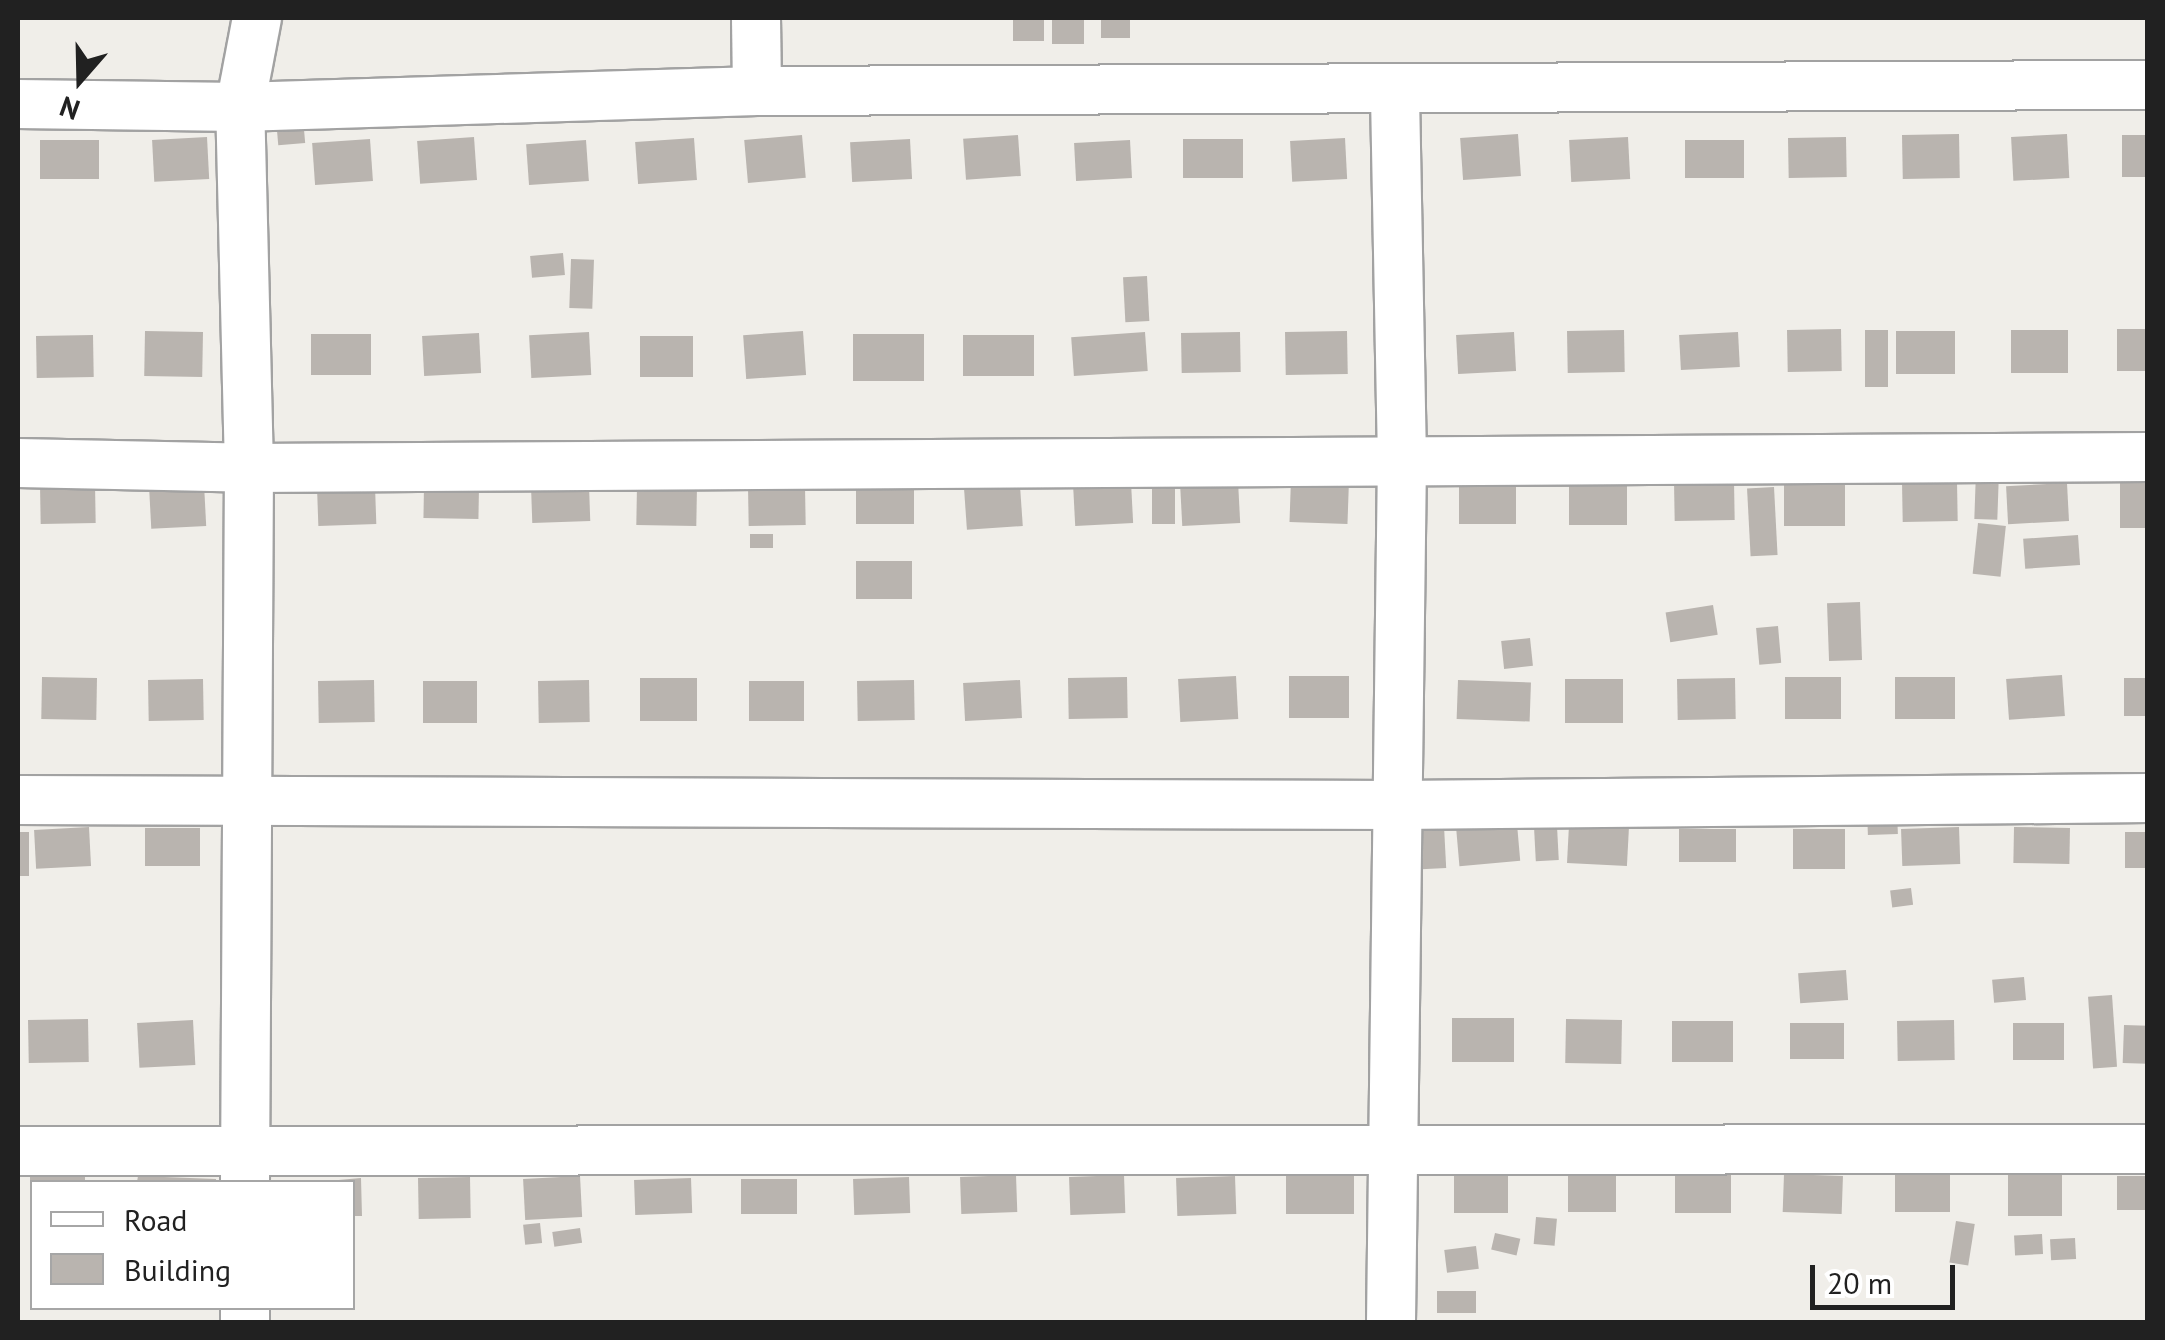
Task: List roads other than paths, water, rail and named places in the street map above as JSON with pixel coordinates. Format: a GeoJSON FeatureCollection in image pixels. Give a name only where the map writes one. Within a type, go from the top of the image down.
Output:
{"type":"FeatureCollection","features":[{"type":"Feature","properties":{"kind":"street"},"geometry":{"type":"LineString","coordinates":[[245,1168],[249,468],[240,107],[257,18]]}},
{"type":"Feature","properties":{"kind":"street"},"geometry":{"type":"LineString","coordinates":[[756,18],[757,91]]}},
{"type":"Feature","properties":{"kind":"street"},"geometry":{"type":"LineString","coordinates":[[18,104],[240,107],[757,91],[2148,84]]}},
{"type":"Feature","properties":{"kind":"street"},"geometry":{"type":"LineString","coordinates":[[1391,1322],[1402,460],[1394,90]]}},
{"type":"Feature","properties":{"kind":"street"},"geometry":{"type":"LineString","coordinates":[[18,464],[249,468],[2148,457]]}},
{"type":"Feature","properties":{"kind":"street"},"geometry":{"type":"LineString","coordinates":[[18,800],[1398,805],[2148,798]]}},
{"type":"Feature","properties":{"kind":"street"},"geometry":{"type":"LineString","coordinates":[[18,1152],[245,1168],[1395,1152],[2148,1149]]}}]}
